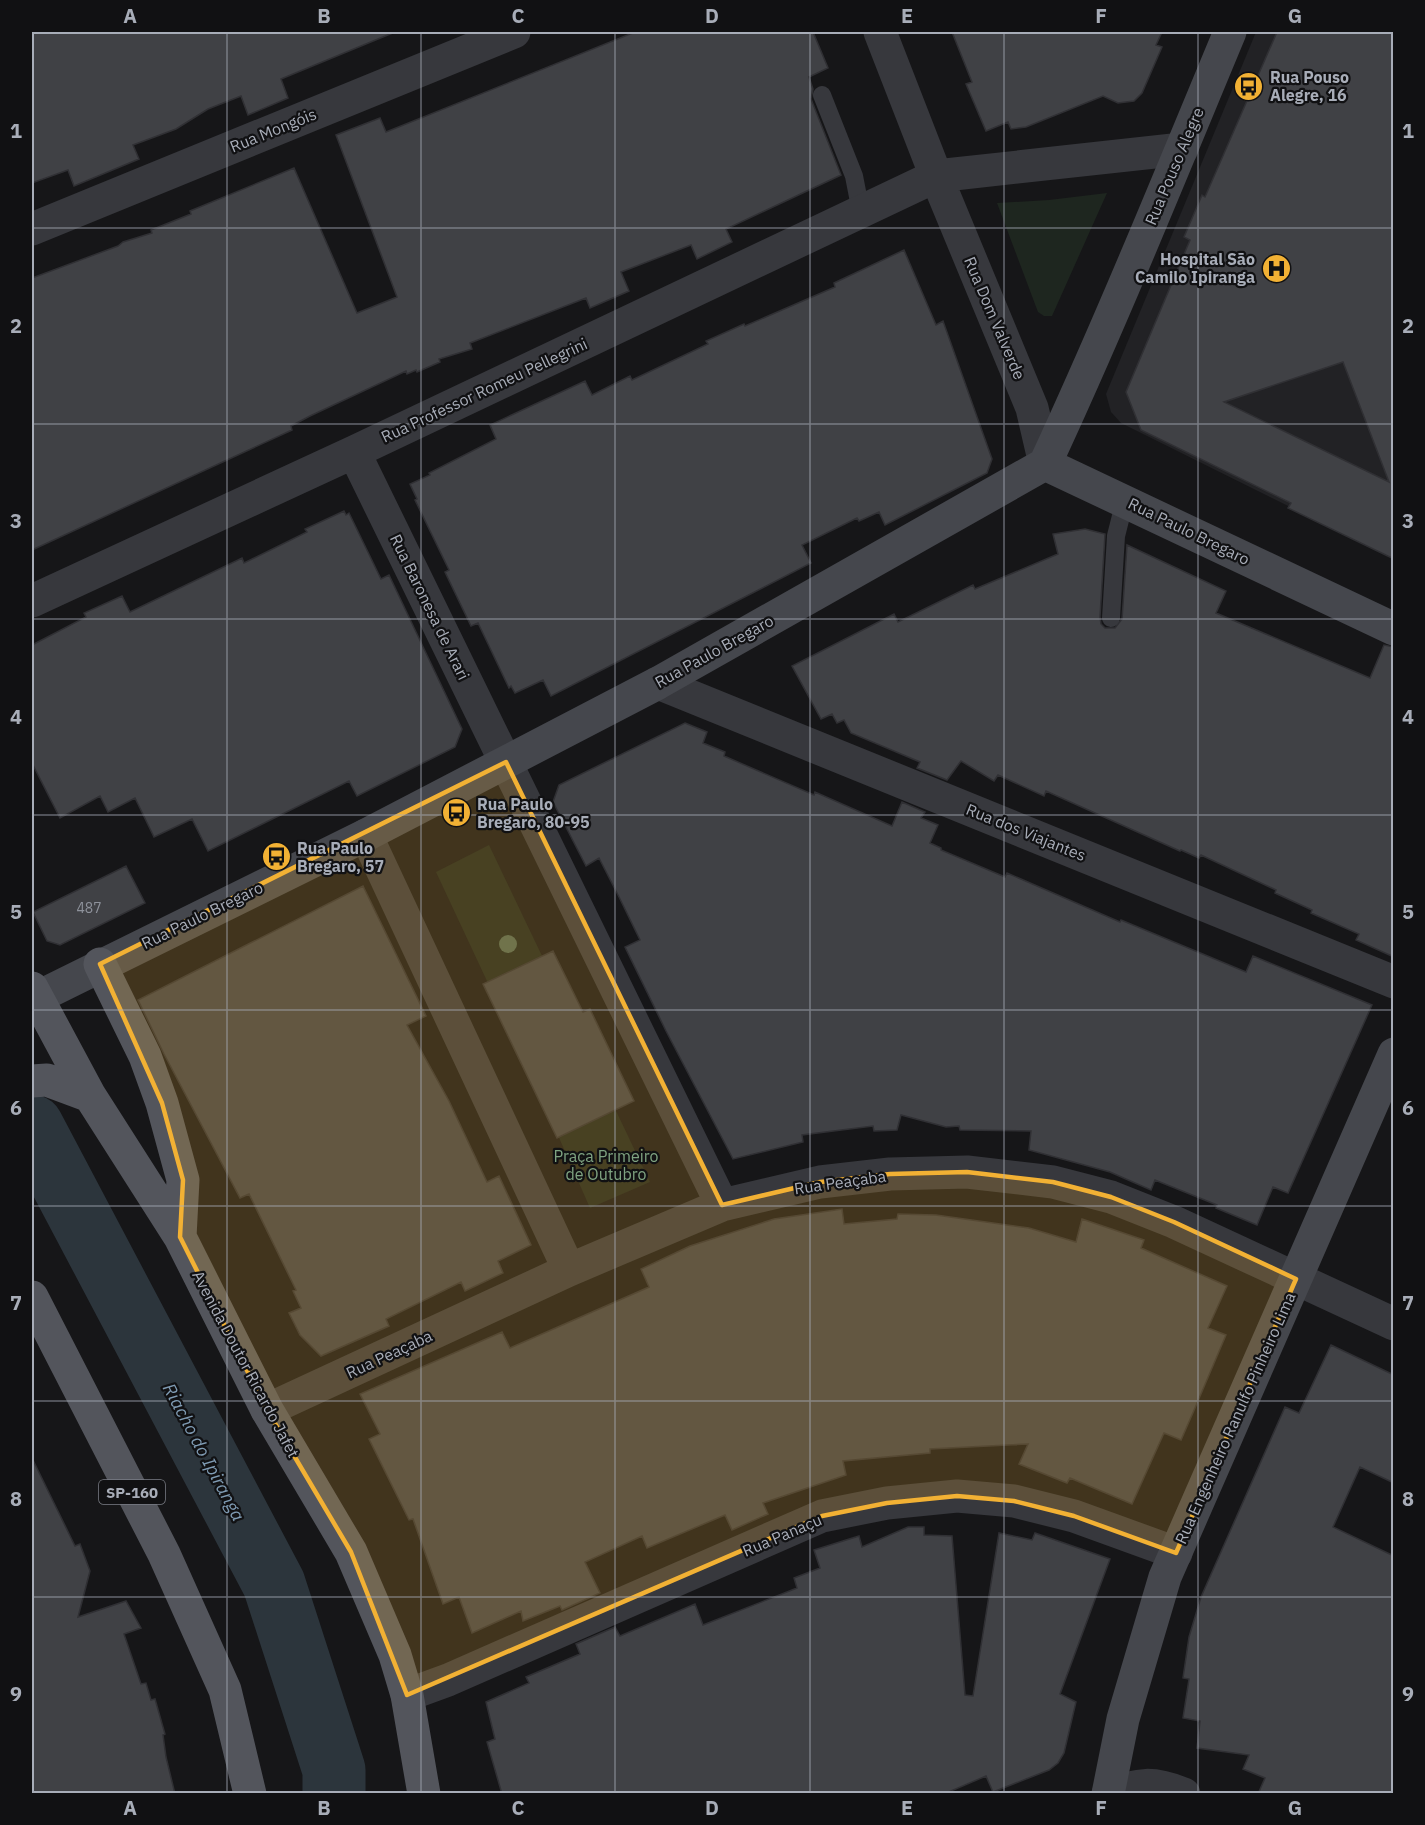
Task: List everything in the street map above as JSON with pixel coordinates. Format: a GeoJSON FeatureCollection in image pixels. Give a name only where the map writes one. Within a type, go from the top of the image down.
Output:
{"type":"FeatureCollection","features":[{"type":"Feature","properties":{"kind":"main road"},"geometry":{"type":"LineString","coordinates":[[100,964],[141,1046],[162,1103],[183,1180],[180,1237]]}},
{"type":"Feature","properties":{"kind":"main road","name":"Avenida Doutor Ricardo Jafet"},"geometry":{"type":"LineString","coordinates":[[33,995],[90,1096],[180,1237],[267,1410],[351,1552],[395,1655],[407,1695],[424,1794]]}},
{"type":"Feature","properties":{"kind":"main road"},"geometry":{"type":"LineString","coordinates":[[32,1081],[47,1080],[90,1096]]}},
{"type":"Feature","properties":{"kind":"main road","name":"SP-160"},"geometry":{"type":"LineString","coordinates":[[32,1297],[164,1554],[225,1690],[250,1794]]}},
{"type":"Feature","properties":{"kind":"street","name":"Rua Mongóis"},"geometry":{"type":"LineString","coordinates":[[32,229],[514,32]]}},
{"type":"Feature","properties":{"kind":"street","name":"Rua Dom Valverde"},"geometry":{"type":"LineString","coordinates":[[880,32],[936,176],[1032,408],[1045,464]]}},
{"type":"Feature","properties":{"kind":"street","name":"Rua Pouso Alegre"},"geometry":{"type":"LineString","coordinates":[[1045,464],[1182,149],[1230,32]]}},
{"type":"Feature","properties":{"kind":"street","name":"Rua Professor Romeu Pellegrini"},"geometry":{"type":"LineString","coordinates":[[32,601],[354,452],[936,176],[1182,149]]}},
{"type":"Feature","properties":{"kind":"street","name":"Rua Baronesa de Arari"},"geometry":{"type":"LineString","coordinates":[[354,452],[506,762]]}},
{"type":"Feature","properties":{"kind":"street","name":"Rua Paulo Bregaro"},"geometry":{"type":"LineString","coordinates":[[33,995],[366,835],[658,683],[1045,464],[1394,629]]}},
{"type":"Feature","properties":{"kind":"street","name":"Rua dos Viajantes"},"geometry":{"type":"LineString","coordinates":[[658,683],[1394,982]]}},
{"type":"Feature","properties":{"kind":"street"},"geometry":{"type":"LineString","coordinates":[[506,762],[722,1205]]}},
{"type":"Feature","properties":{"kind":"street"},"geometry":{"type":"LineString","coordinates":[[366,835],[569,1270]]}},
{"type":"Feature","properties":{"kind":"street","name":"Rua Engenheiro Ranulfo Pinheiro Lima"},"geometry":{"type":"LineString","coordinates":[[1108,1793],[1123,1719],[1165,1577],[1394,1054]]}},
{"type":"Feature","properties":{"kind":"street","name":"Rua Peaçaba"},"geometry":{"type":"LineString","coordinates":[[267,1410],[569,1270],[722,1205],[820,1182],[890,1174],[967,1172],[1053,1182],[1111,1197],[1174,1222],[1394,1324]]}},
{"type":"Feature","properties":{"kind":"street","name":"Rua Panaçu"},"geometry":{"type":"LineString","coordinates":[[407,1695],[448,1680],[822,1516],[887,1503],[957,1496],[1014,1501],[1074,1515],[1176,1553]]}},
{"type":"Feature","properties":{"kind":"street"},"geometry":{"type":"LineString","coordinates":[[1108,1793],[1145,1784],[1184,1794]]}},
{"type":"Feature","properties":{"kind":"lane"},"geometry":{"type":"LineString","coordinates":[[822,95],[854,176],[861,212]]}},
{"type":"Feature","properties":{"kind":"lane"},"geometry":{"type":"LineString","coordinates":[[1111,618],[1116,536],[1125,500]]}},
{"type":"Feature","properties":{"kind":"highlighted area"},"geometry":{"type":"Polygon","coordinates":[[[506,762],[722,1205],[820,1182],[890,1174],[967,1172],[1053,1182],[1111,1197],[1174,1222],[1296,1279],[1176,1553],[1074,1516],[1014,1501],[957,1496],[887,1503],[822,1516],[407,1695],[351,1552],[267,1410],[180,1237],[183,1180],[162,1103],[100,964],[506,762]]]}},
{"type":"Feature","properties":{"kind":"shaded area","name":"Hospital São Camilo Ipiranga"},"geometry":{"type":"Polygon","coordinates":[[[1256,32],[1393,32],[1393,558],[1121,423],[1111,412],[1106,394],[1256,32]]]}},
{"type":"Feature","properties":{"kind":"green space"},"geometry":{"type":"Polygon","coordinates":[[[1107,193],[1052,316],[1044,316],[1038,312],[997,203],[1107,193]]]}},
{"type":"Feature","properties":{"kind":"green space","name":"Praça Primeiro de Outubro"},"geometry":{"type":"Polygon","coordinates":[[[489,845],[650,1182],[590,1208],[538,1090],[436,872],[489,845]]]}},
{"type":"Feature","properties":{"kind":"building"},"geometry":{"type":"Polygon","coordinates":[[[32,32],[395,32],[281,79],[288,98],[248,115],[241,96],[208,109],[176,129],[133,145],[139,159],[74,186],[68,170],[32,183],[32,32]]]}},
{"type":"Feature","properties":{"kind":"building"},"geometry":{"type":"Polygon","coordinates":[[[635,32],[813,32],[828,68],[809,77],[813,89],[811,99],[841,175],[726,229],[732,242],[697,259],[691,245],[621,272],[629,291],[590,308],[586,298],[470,343],[472,349],[439,359],[440,362],[417,372],[416,370],[407,374],[406,371],[310,416],[291,426],[292,430],[32,550],[32,278],[152,233],[151,230],[191,214],[190,211],[294,168],[357,313],[397,297],[336,135],[380,118],[386,132],[635,32]]]}},
{"type":"Feature","properties":{"kind":"building"},"geometry":{"type":"Polygon","coordinates":[[[952,32],[1162,32],[1156,45],[1162,47],[1142,93],[1134,101],[1118,103],[1103,96],[1026,127],[1011,129],[1008,122],[986,131],[966,84],[972,82],[952,32]]]}},
{"type":"Feature","properties":{"kind":"building","name":"Hospital São Camilo Ipiranga"},"geometry":{"type":"Polygon","coordinates":[[[1277,32],[1394,32],[1394,559],[1288,508],[1291,503],[1141,430],[1126,392],[1190,240],[1184,237],[1202,195],[1205,197],[1277,32]],[[1343,362],[1224,402],[1389,482],[1343,362]]]}},
{"type":"Feature","properties":{"kind":"building"},"geometry":{"type":"Polygon","coordinates":[[[904,250],[936,325],[943,321],[992,459],[987,473],[885,525],[879,512],[859,521],[857,518],[802,545],[811,563],[551,696],[543,680],[515,693],[511,686],[509,688],[478,623],[471,626],[445,572],[449,570],[415,500],[417,499],[410,484],[496,439],[490,425],[585,381],[592,395],[630,376],[632,380],[708,344],[706,341],[835,287],[834,283],[904,250]]]}},
{"type":"Feature","properties":{"kind":"building"},"geometry":{"type":"Polygon","coordinates":[[[344,511],[346,515],[349,513],[381,579],[389,575],[462,729],[455,747],[357,796],[349,781],[208,851],[192,819],[154,837],[135,798],[108,812],[100,796],[60,818],[32,763],[32,645],[86,617],[84,613],[122,596],[130,612],[242,558],[244,563],[307,532],[305,529],[344,511]]]}},
{"type":"Feature","properties":{"kind":"building"},"geometry":{"type":"Polygon","coordinates":[[[1085,529],[1105,534],[1100,617],[1101,624],[1105,628],[1115,628],[1122,619],[1127,545],[1226,591],[1216,613],[1370,678],[1384,645],[1394,647],[1394,957],[1356,940],[1359,934],[1311,913],[1312,910],[1275,893],[1276,890],[1201,855],[1199,858],[1180,851],[1046,791],[1044,796],[998,775],[994,781],[961,761],[947,780],[917,768],[920,762],[851,733],[844,720],[837,723],[832,714],[821,719],[792,666],[894,614],[898,622],[973,585],[975,589],[1058,554],[1053,534],[1085,529]]]}},
{"type":"Feature","properties":{"kind":"building"},"geometry":{"type":"Polygon","coordinates":[[[685,723],[707,732],[703,743],[725,752],[724,756],[892,826],[902,802],[925,812],[921,818],[938,825],[930,843],[941,850],[1005,877],[1007,873],[1120,922],[1121,920],[1246,972],[1253,956],[1372,1005],[1288,1193],[1273,1187],[1257,1225],[1216,1208],[1217,1205],[1155,1180],[1151,1190],[1110,1172],[1029,1150],[1031,1131],[960,1130],[959,1126],[946,1127],[901,1115],[897,1130],[874,1131],[873,1126],[802,1135],[803,1142],[733,1159],[625,947],[640,940],[619,897],[599,858],[586,866],[553,802],[559,785],[685,723]]]}},
{"type":"Feature","properties":{"kind":"building"},"geometry":{"type":"Polygon","coordinates":[[[126,866],[145,903],[60,945],[47,941],[33,912],[126,866]]]}},
{"type":"Feature","properties":{"kind":"building"},"geometry":{"type":"Polygon","coordinates":[[[363,886],[426,1016],[407,1025],[449,1101],[487,1182],[499,1176],[531,1245],[498,1261],[503,1273],[465,1291],[461,1282],[386,1319],[389,1326],[321,1356],[300,1335],[289,1313],[301,1308],[293,1291],[296,1290],[249,1194],[240,1198],[138,1000],[363,886]]]}},
{"type":"Feature","properties":{"kind":"building"},"geometry":{"type":"Polygon","coordinates":[[[553,951],[583,1012],[590,1009],[634,1101],[557,1138],[483,984],[553,951]]]}},
{"type":"Feature","properties":{"kind":"building"},"geometry":{"type":"Polygon","coordinates":[[[842,1209],[844,1224],[897,1219],[898,1214],[936,1215],[1029,1228],[1076,1242],[1082,1219],[1144,1240],[1141,1248],[1227,1286],[1208,1328],[1226,1335],[1195,1408],[1181,1440],[1164,1433],[1132,1504],[1070,1478],[1067,1483],[1019,1464],[1028,1444],[930,1449],[930,1453],[843,1461],[846,1475],[763,1503],[768,1514],[732,1530],[725,1515],[647,1548],[642,1536],[585,1562],[600,1593],[562,1610],[560,1606],[523,1621],[521,1611],[472,1633],[459,1597],[443,1604],[413,1519],[409,1520],[369,1439],[380,1434],[360,1394],[502,1332],[510,1348],[649,1287],[641,1269],[690,1246],[774,1219],[842,1209]]]}},
{"type":"Feature","properties":{"kind":"building"},"geometry":{"type":"Polygon","coordinates":[[[1331,1345],[1394,1375],[1394,1483],[1360,1467],[1333,1527],[1394,1556],[1394,1794],[1258,1794],[1265,1778],[1243,1769],[1249,1755],[1197,1748],[1200,1721],[1183,1718],[1189,1679],[1183,1678],[1189,1637],[1201,1597],[1285,1407],[1299,1413],[1331,1345]]]}},
{"type":"Feature","properties":{"kind":"building"},"geometry":{"type":"Polygon","coordinates":[[[32,1458],[75,1546],[80,1544],[90,1571],[78,1617],[126,1601],[141,1628],[124,1634],[141,1684],[146,1683],[151,1700],[155,1699],[165,1734],[163,1735],[166,1757],[175,1794],[32,1794],[32,1458]]]}},
{"type":"Feature","properties":{"kind":"building"},"geometry":{"type":"Polygon","coordinates":[[[908,1527],[924,1527],[924,1535],[952,1536],[965,1695],[973,1696],[999,1533],[1032,1540],[1035,1533],[1110,1559],[1060,1694],[1076,1702],[1064,1753],[1058,1763],[1049,1770],[993,1792],[986,1776],[944,1794],[502,1794],[487,1742],[495,1739],[486,1702],[529,1683],[526,1677],[580,1654],[576,1644],[615,1627],[620,1636],[695,1604],[703,1625],[797,1588],[794,1578],[820,1568],[814,1550],[859,1536],[862,1547],[908,1527]]]}},
{"type":"Feature","properties":{"kind":"waterway","name":"Riacho do Ipiranga"},"geometry":{"type":"LineString","coordinates":[[32,1126],[274,1584],[334,1770],[334,1794]]}},
{"type":"Feature","properties":{"kind":"place","name":"Rua Pouso Alegre, 16"},"geometry":{"type":"Point","coordinates":[1249,86]}},
{"type":"Feature","properties":{"kind":"place","name":"Hospital São Camilo Ipiranga"},"geometry":{"type":"Point","coordinates":[1276,268]}},
{"type":"Feature","properties":{"kind":"place","name":"Rua Paulo Bregaro, 80-95"},"geometry":{"type":"Point","coordinates":[456,813]}},
{"type":"Feature","properties":{"kind":"place","name":"Rua Paulo Bregaro, 57"},"geometry":{"type":"Point","coordinates":[276,857]}}]}
